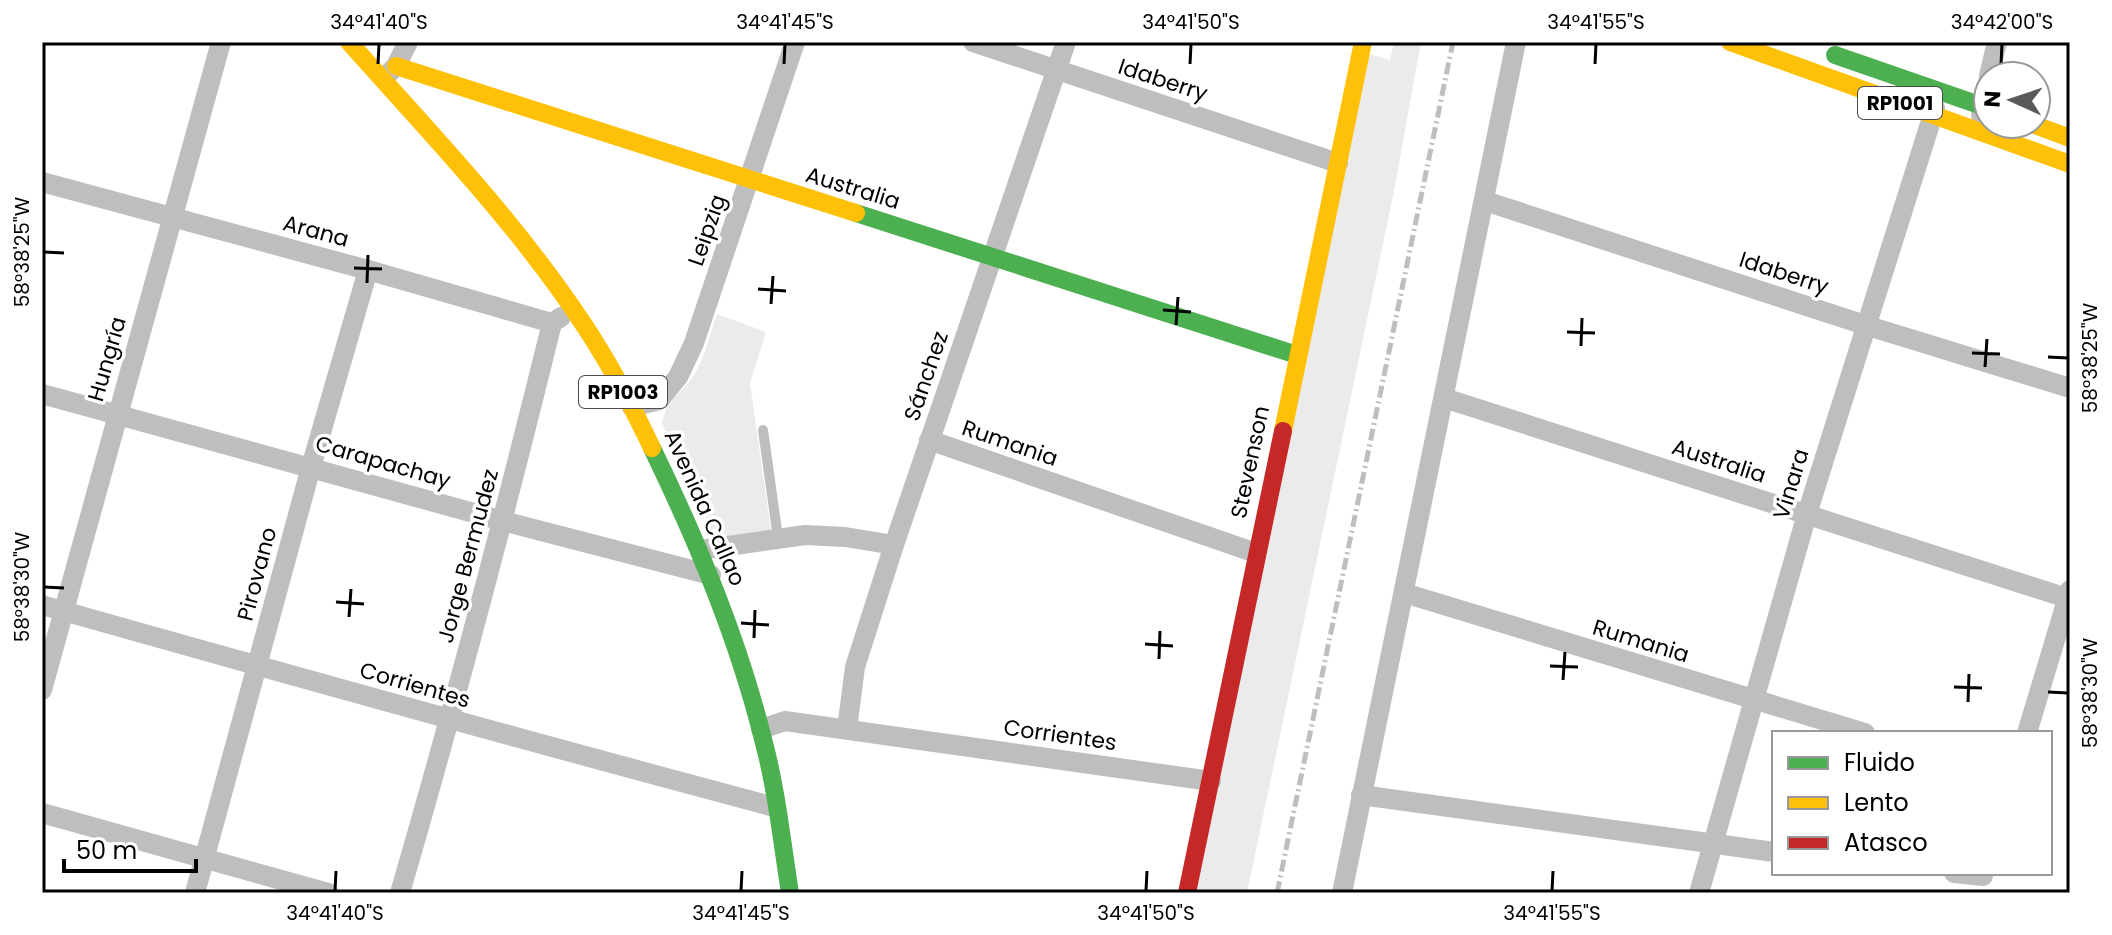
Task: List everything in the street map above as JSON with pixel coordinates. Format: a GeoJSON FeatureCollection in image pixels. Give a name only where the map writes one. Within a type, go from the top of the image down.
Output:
{"type":"FeatureCollection","features":[{"type":"Feature","properties":{"kind":"street","name":"Hungría"},"geometry":{"type":"LineString","coordinates":[[42,690],[221,42]]}},
{"type":"Feature","properties":{"kind":"street","name":"Avenida Callao"},"geometry":{"type":"LineString","coordinates":[[349,42],[389,72],[505,220],[573,308],[632,407],[711,575],[761,729],[790,893]]}},
{"type":"Feature","properties":{"kind":"street"},"geometry":{"type":"LineString","coordinates":[[389,72],[408,42]]}},
{"type":"Feature","properties":{"kind":"street","name":"Leipzig"},"geometry":{"type":"LineString","coordinates":[[632,407],[659,400],[678,377],[694,343],[795,42]]}},
{"type":"Feature","properties":{"kind":"street","name":"Idaberry"},"geometry":{"type":"LineString","coordinates":[[973,42],[1338,163]]}},
{"type":"Feature","properties":{"kind":"street","name":"Sánchez"},"geometry":{"type":"LineString","coordinates":[[847,729],[855,667],[929,440],[1066,42]]}},
{"type":"Feature","properties":{"kind":"street","name":"Stevenson"},"geometry":{"type":"LineString","coordinates":[[1187,893],[1363,42]]}},
{"type":"Feature","properties":{"kind":"street"},"geometry":{"type":"LineString","coordinates":[[1342,893],[1516,42]]}},
{"type":"Feature","properties":{"kind":"street","name":"RP1001"},"geometry":{"type":"LineString","coordinates":[[1730,42],[1972,129]]}},
{"type":"Feature","properties":{"kind":"street","name":"RP1001"},"geometry":{"type":"LineString","coordinates":[[1811,47],[1972,103]]}},
{"type":"Feature","properties":{"kind":"street","name":"Australia"},"geometry":{"type":"LineString","coordinates":[[389,72],[749,181],[1297,355]]}},
{"type":"Feature","properties":{"kind":"street","name":"Vinara"},"geometry":{"type":"LineString","coordinates":[[1699,893],[1807,514],[1940,91]]}},
{"type":"Feature","properties":{"kind":"street","name":"RP1001"},"geometry":{"type":"LineString","coordinates":[[2002,140],[2070,164]]}},
{"type":"Feature","properties":{"kind":"street","name":"Arana"},"geometry":{"type":"LineString","coordinates":[[42,182],[552,323]]}},
{"type":"Feature","properties":{"kind":"street","name":"Idaberry"},"geometry":{"type":"LineString","coordinates":[[1485,201],[1865,325],[2070,388]]}},
{"type":"Feature","properties":{"kind":"street","name":"Pirovano"},"geometry":{"type":"LineString","coordinates":[[195,893],[368,270]]}},
{"type":"Feature","properties":{"kind":"street"},"geometry":{"type":"LineString","coordinates":[[552,323],[573,308]]}},
{"type":"Feature","properties":{"kind":"street","name":"Jorge Bermudez"},"geometry":{"type":"LineString","coordinates":[[400,893],[450,720],[552,323]]}},
{"type":"Feature","properties":{"kind":"street","name":"Carapachay"},"geometry":{"type":"LineString","coordinates":[[42,394],[711,575]]}},
{"type":"Feature","properties":{"kind":"street","name":"Australia"},"geometry":{"type":"LineString","coordinates":[[1444,398],[2069,596]]}},
{"type":"Feature","properties":{"kind":"street","name":"Rumania"},"geometry":{"type":"LineString","coordinates":[[929,440],[1256,553]]}},
{"type":"Feature","properties":{"kind":"street"},"geometry":{"type":"LineString","coordinates":[[700,550],[805,535],[894,545]]}},
{"type":"Feature","properties":{"kind":"street","name":"Rumania"},"geometry":{"type":"LineString","coordinates":[[1404,593],[1858,731]]}},
{"type":"Feature","properties":{"kind":"street"},"geometry":{"type":"LineString","coordinates":[[2028,731],[2069,596]]}},
{"type":"Feature","properties":{"kind":"street","name":"Corrientes"},"geometry":{"type":"LineString","coordinates":[[42,605],[450,720],[775,807]]}},
{"type":"Feature","properties":{"kind":"street","name":"Corrientes"},"geometry":{"type":"LineString","coordinates":[[761,729],[785,721],[1211,781]]}},
{"type":"Feature","properties":{"kind":"street"},"geometry":{"type":"LineString","coordinates":[[1361,795],[1772,852]]}},
{"type":"Feature","properties":{"kind":"street"},"geometry":{"type":"LineString","coordinates":[[42,813],[328,893]]}},
{"type":"Feature","properties":{"kind":"street"},"geometry":{"type":"LineString","coordinates":[[1961,875],[1982,881]]}},
{"type":"Feature","properties":{"kind":"lane"},"geometry":{"type":"LineString","coordinates":[[763,430],[778,538]]}},
{"type":"Feature","properties":{"kind":"shaded area"},"geometry":{"type":"Polygon","coordinates":[[[1394,42],[1421,42],[1394,191],[1247,893],[1194,893],[1369,54],[1390,60],[1394,42]]]}},
{"type":"Feature","properties":{"kind":"shaded area"},"geometry":{"type":"Polygon","coordinates":[[[717,314],[766,332],[750,383],[771,531],[717,540],[662,423],[672,400],[698,368],[717,314]]]}},
{"type":"Feature","properties":{"kind":"railway"},"geometry":{"type":"LineString","coordinates":[[1277,893],[1453,42]]}},
{"type":"Feature","properties":{"kind":"traffic: fast"},"geometry":{"type":"LineString","coordinates":[[1835,55],[1972,102]]}},
{"type":"Feature","properties":{"kind":"traffic: fast"},"geometry":{"type":"LineString","coordinates":[[856,213],[1297,355]]}},
{"type":"Feature","properties":{"kind":"traffic: fast"},"geometry":{"type":"LineString","coordinates":[[652,448],[701,556],[730,630],[754,705],[769,761],[790,893]]}},
{"type":"Feature","properties":{"kind":"traffic: slow"},"geometry":{"type":"LineString","coordinates":[[349,42],[472,179],[558,287],[603,355],[652,448]]}},
{"type":"Feature","properties":{"kind":"traffic: slow"},"geometry":{"type":"LineString","coordinates":[[1283,431],[1363,42]]}},
{"type":"Feature","properties":{"kind":"traffic: slow"},"geometry":{"type":"LineString","coordinates":[[1730,42],[2070,164]]}},
{"type":"Feature","properties":{"kind":"traffic: slow"},"geometry":{"type":"LineString","coordinates":[[396,66],[856,213]]}},
{"type":"Feature","properties":{"kind":"traffic: slow"},"geometry":{"type":"LineString","coordinates":[[2052,131],[2070,138]]}},
{"type":"Feature","properties":{"kind":"traffic: jam"},"geometry":{"type":"LineString","coordinates":[[1187,893],[1283,431]]}}]}
